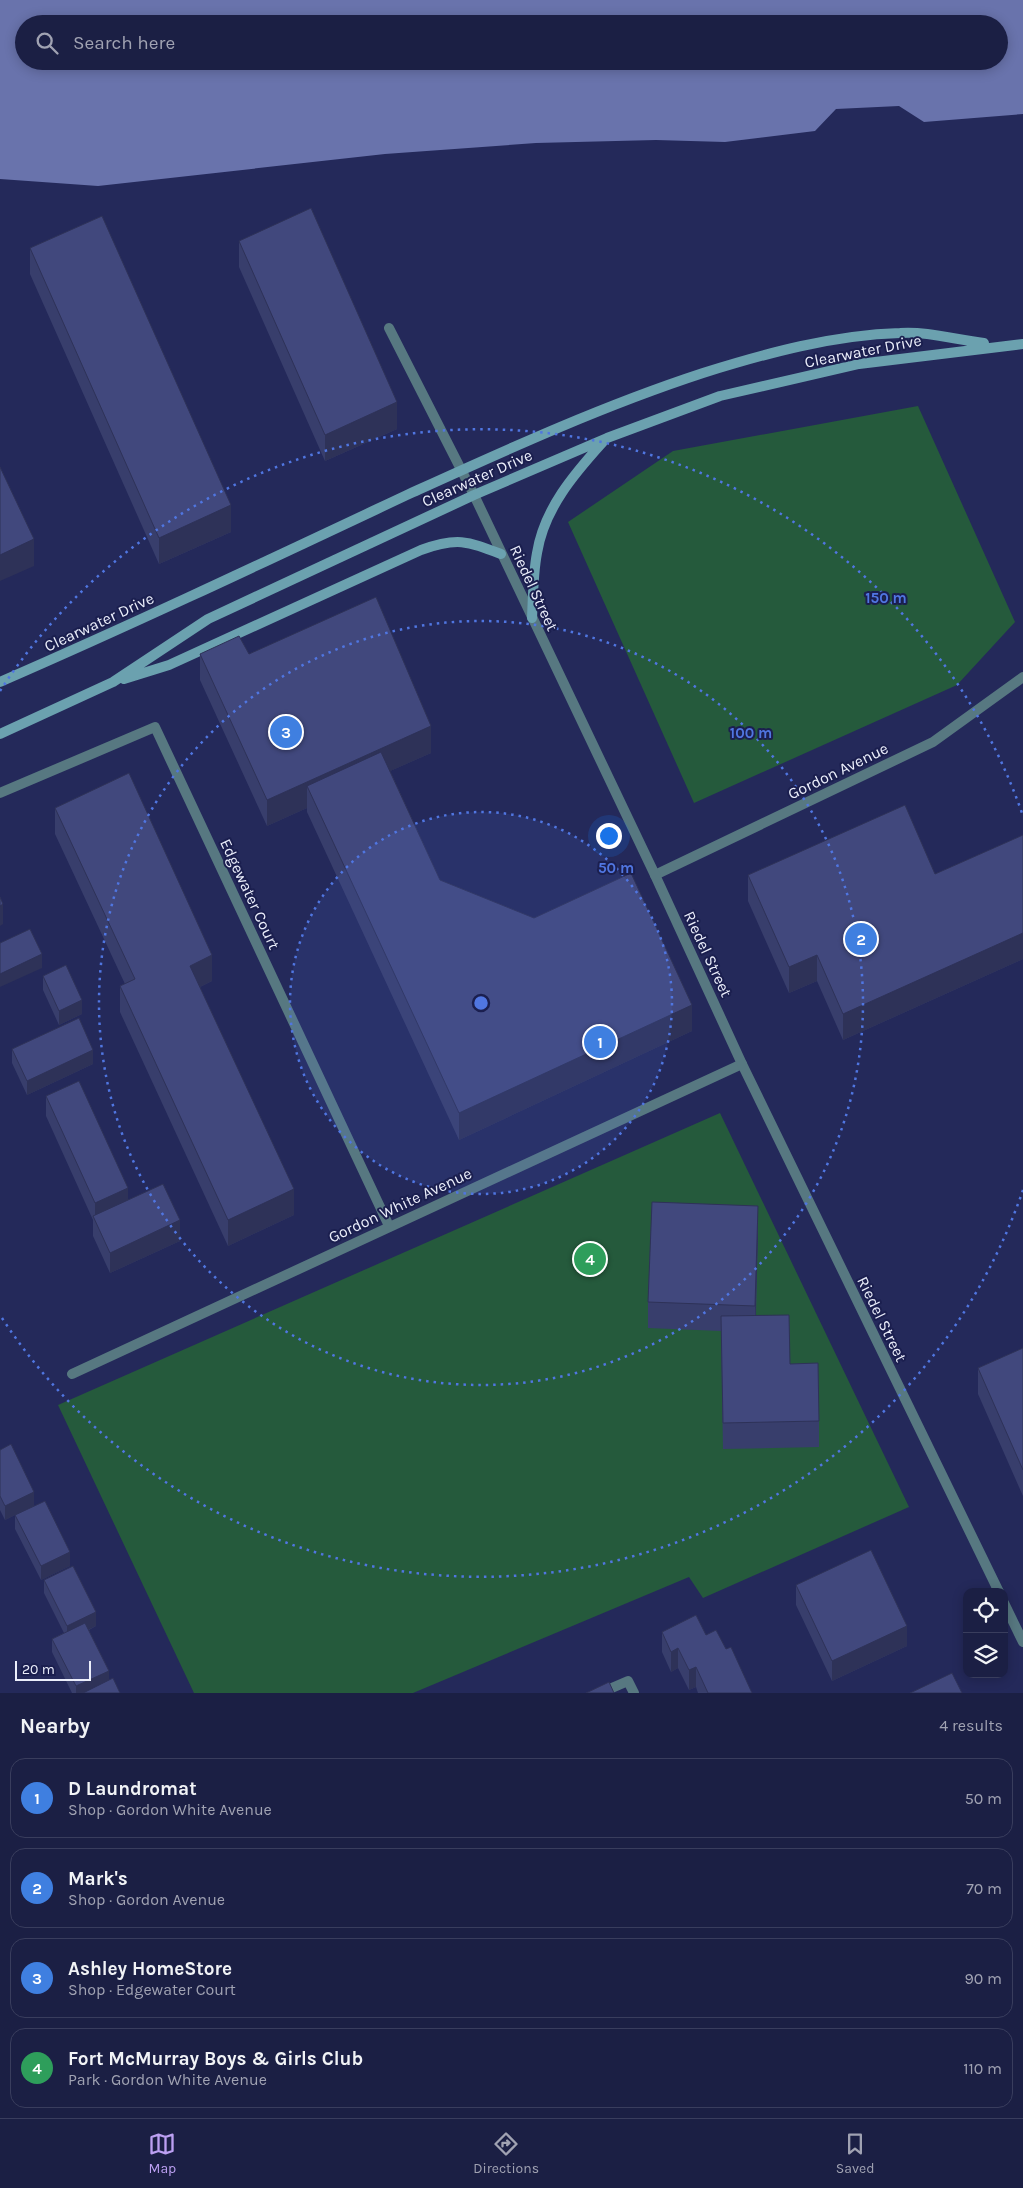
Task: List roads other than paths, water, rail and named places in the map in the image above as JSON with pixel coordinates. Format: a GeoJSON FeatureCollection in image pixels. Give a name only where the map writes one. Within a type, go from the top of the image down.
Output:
{"type":"FeatureCollection","features":[{"type":"Feature","properties":{"kind":"main road","name":"Clearwater Drive"},"geometry":{"type":"LineString","coordinates":[[0,682],[460,470],[587,414],[665,386],[795,347],[844,338],[903,332],[1000,345]]}},
{"type":"Feature","properties":{"kind":"main road","name":"Clearwater Drive"},"geometry":{"type":"LineString","coordinates":[[0,734],[113,682],[208,619],[474,495],[607,438],[720,396],[860,364],[1000,345],[1023,344]]}},
{"type":"Feature","properties":{"kind":"main road"},"geometry":{"type":"LineString","coordinates":[[532,618],[537,552],[550,512],[571,477],[607,438]]}},
{"type":"Feature","properties":{"kind":"main road"},"geometry":{"type":"LineString","coordinates":[[113,682],[169,665],[421,550],[443,542],[467,541],[501,554]]}},
{"type":"Feature","properties":{"kind":"street","name":"Riedel Street"},"geometry":{"type":"LineString","coordinates":[[389,328],[474,495],[655,875],[742,1064],[997,1588]]}},
{"type":"Feature","properties":{"kind":"street","name":"Gordon Avenue"},"geometry":{"type":"LineString","coordinates":[[655,875],[932,742],[1023,677]]}},
{"type":"Feature","properties":{"kind":"street","name":"Edgewater Court"},"geometry":{"type":"LineString","coordinates":[[0,793],[155,727],[389,1226]]}},
{"type":"Feature","properties":{"kind":"street","name":"Gordon White Avenue"},"geometry":{"type":"LineString","coordinates":[[72,1374],[742,1064]]}},
{"type":"Feature","properties":{"kind":"street"},"geometry":{"type":"LineString","coordinates":[[1008,1611],[1023,1642]]}},
{"type":"Feature","properties":{"kind":"street"},"geometry":{"type":"LineString","coordinates":[[600,1693],[628,1681],[634,1693]]}},
{"type":"Feature","properties":{"kind":"water"},"geometry":{"type":"Polygon","coordinates":[[[0,0],[1023,0],[1023,114],[924,122],[899,106],[836,109],[815,131],[725,142],[656,140],[536,143],[385,154],[98,186],[0,179],[0,0]]]}},
{"type":"Feature","properties":{"kind":"place","name":"Ashley HomeStore"},"geometry":{"type":"Point","coordinates":[286,732]}},
{"type":"Feature","properties":{"kind":"place","name":"Mark's"},"geometry":{"type":"Point","coordinates":[861,939]}},
{"type":"Feature","properties":{"kind":"place","name":"D Laundromat"},"geometry":{"type":"Point","coordinates":[600,1042]}},
{"type":"Feature","properties":{"kind":"place","name":"Fort McMurray Boys & Girls Club"},"geometry":{"type":"Point","coordinates":[590,1259]}}]}
